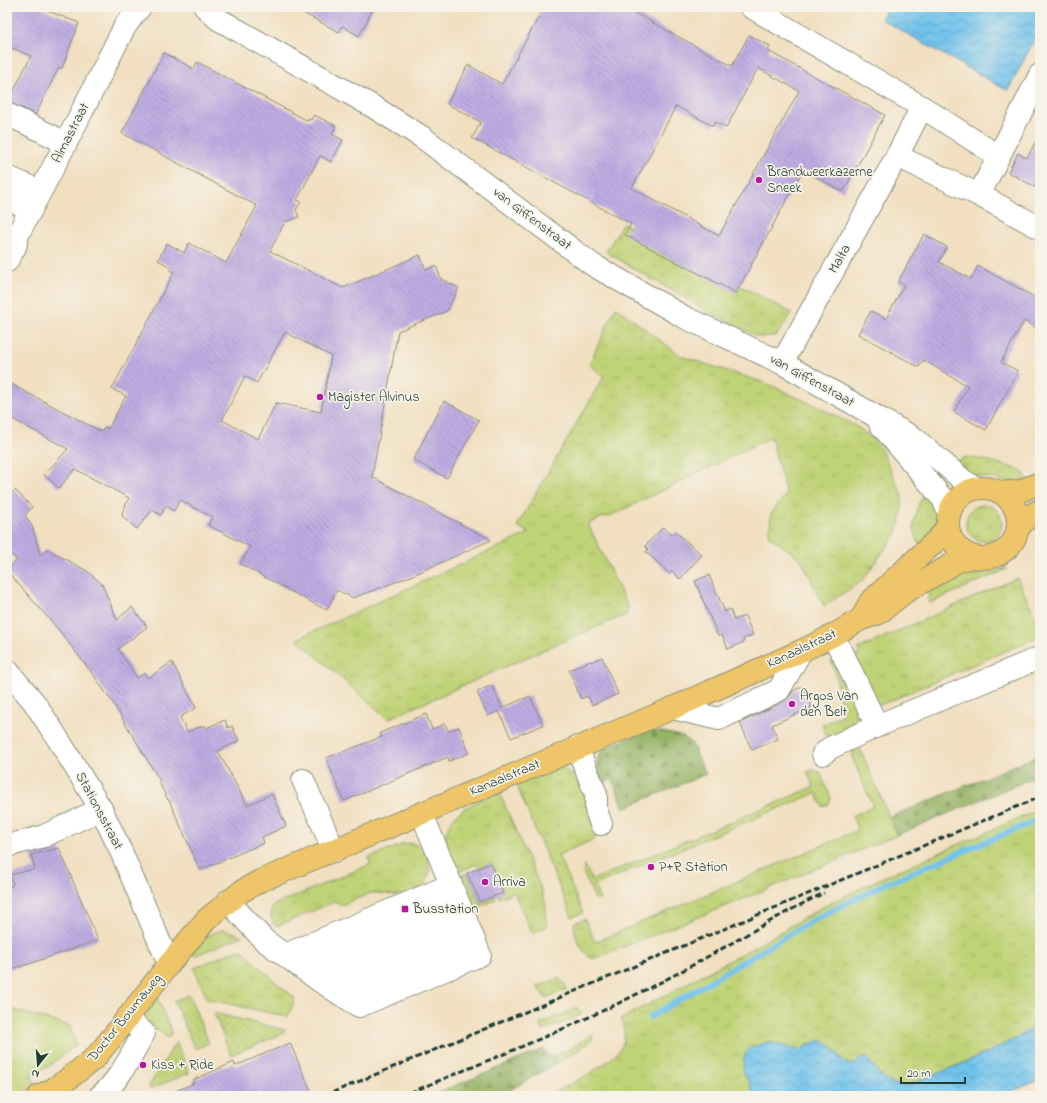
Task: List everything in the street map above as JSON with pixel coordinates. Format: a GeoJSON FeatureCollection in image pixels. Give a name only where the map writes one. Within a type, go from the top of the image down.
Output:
{"type":"FeatureCollection","features":[{"type":"Feature","properties":{"kind":"main road"},"geometry":{"type":"LineString","coordinates":[[1002,493],[1020,491],[1040,483]]}},
{"type":"Feature","properties":{"kind":"main road"},"geometry":{"type":"LineString","coordinates":[[861,619],[870,602],[940,537],[948,521],[954,502],[964,493],[976,488],[989,488],[1002,493],[1012,502],[1018,517],[1018,528],[1017,534],[1008,549],[999,555],[988,559],[978,559],[958,549],[951,540],[948,521]]}},
{"type":"Feature","properties":{"kind":"main road"},"geometry":{"type":"LineString","coordinates":[[1018,528],[1030,515],[1040,510]]}},
{"type":"Feature","properties":{"kind":"main road","name":"Kanaalstraat"},"geometry":{"type":"LineString","coordinates":[[169,964],[207,919],[228,901],[260,882],[673,708],[801,651],[832,636],[861,619],[879,613],[905,592],[958,562],[972,557]]}},
{"type":"Feature","properties":{"kind":"main road","name":"Doctor Boumaweg"},"geometry":{"type":"LineString","coordinates":[[49,1094],[79,1072],[94,1058],[169,964]]}},
{"type":"Feature","properties":{"kind":"street","name":"Almastraat"},"geometry":{"type":"LineString","coordinates":[[7,262],[15,247],[18,234],[124,28],[140,7]]}},
{"type":"Feature","properties":{"kind":"street","name":"van Giffenstraat"},"geometry":{"type":"LineString","coordinates":[[205,7],[218,19],[372,106],[422,137],[593,265],[684,318],[782,363],[914,438],[964,481],[976,488]]}},
{"type":"Feature","properties":{"kind":"street"},"geometry":{"type":"LineString","coordinates":[[751,7],[922,108],[998,156]]}},
{"type":"Feature","properties":{"kind":"street"},"geometry":{"type":"LineString","coordinates":[[978,195],[1040,75]]}},
{"type":"Feature","properties":{"kind":"street","name":"Malta"},"geometry":{"type":"LineString","coordinates":[[782,363],[922,108]]}},
{"type":"Feature","properties":{"kind":"street"},"geometry":{"type":"LineString","coordinates":[[7,114],[66,143]]}},
{"type":"Feature","properties":{"kind":"street"},"geometry":{"type":"LineString","coordinates":[[897,156],[978,195],[1040,228]]}},
{"type":"Feature","properties":{"kind":"street"},"geometry":{"type":"LineString","coordinates":[[7,177],[36,201]]}},
{"type":"Feature","properties":{"kind":"street"},"geometry":{"type":"LineString","coordinates":[[7,198],[36,201]]}},
{"type":"Feature","properties":{"kind":"street","name":"van Giffenstraat"},"geometry":{"type":"LineString","coordinates":[[870,413],[943,499],[948,521]]}},
{"type":"Feature","properties":{"kind":"street"},"geometry":{"type":"LineString","coordinates":[[832,636],[843,654],[877,726]]}},
{"type":"Feature","properties":{"kind":"street"},"geometry":{"type":"LineString","coordinates":[[673,708],[719,719],[779,690],[801,651]]}},
{"type":"Feature","properties":{"kind":"street"},"geometry":{"type":"LineString","coordinates":[[823,754],[830,748],[877,726],[1039,658]]}},
{"type":"Feature","properties":{"kind":"street","name":"Stationsstraat"},"geometry":{"type":"LineString","coordinates":[[7,670],[34,702],[101,808],[169,964]]}},
{"type":"Feature","properties":{"kind":"street"},"geometry":{"type":"LineString","coordinates":[[577,748],[601,808]]}},
{"type":"Feature","properties":{"kind":"street"},"geometry":{"type":"LineString","coordinates":[[303,780],[334,851]]}},
{"type":"Feature","properties":{"kind":"street"},"geometry":{"type":"LineString","coordinates":[[7,846],[44,836],[101,808]]}},
{"type":"Feature","properties":{"kind":"street"},"geometry":{"type":"LineString","coordinates":[[228,901],[264,940],[320,981],[359,1006],[480,955],[422,814]]}},
{"type":"Feature","properties":{"kind":"street"},"geometry":{"type":"LineString","coordinates":[[285,955],[462,911]]}},
{"type":"Feature","properties":{"kind":"street"},"geometry":{"type":"LineString","coordinates":[[302,968],[462,911]]}},
{"type":"Feature","properties":{"kind":"street"},"geometry":{"type":"LineString","coordinates":[[320,981],[462,911]]}},
{"type":"Feature","properties":{"kind":"street"},"geometry":{"type":"LineString","coordinates":[[100,1096],[116,1078],[144,1033],[127,1018]]}},
{"type":"Feature","properties":{"kind":"green space"},"geometry":{"type":"Polygon","coordinates":[[[623,223],[792,313],[776,336],[759,337],[705,310],[606,252],[623,223]]]}},
{"type":"Feature","properties":{"kind":"green space"},"geometry":{"type":"Polygon","coordinates":[[[616,307],[681,356],[768,384],[831,413],[859,428],[872,439],[882,451],[902,495],[902,511],[896,534],[862,581],[824,606],[801,559],[769,536],[771,514],[786,494],[771,437],[608,517],[603,517],[588,524],[628,607],[626,615],[388,719],[297,639],[529,533],[517,526],[604,376],[589,364],[616,307]]]}},
{"type":"Feature","properties":{"kind":"green space"},"geometry":{"type":"Polygon","coordinates":[[[966,457],[990,461],[1023,471],[1027,481],[1006,482],[992,478],[973,476],[957,461],[966,457]]]}},
{"type":"Feature","properties":{"kind":"green space"},"geometry":{"type":"Polygon","coordinates":[[[927,492],[935,509],[937,520],[932,531],[919,545],[913,525],[919,503],[927,492]]]}},
{"type":"Feature","properties":{"kind":"green space"},"geometry":{"type":"Polygon","coordinates":[[[988,505],[997,510],[1001,516],[1001,530],[997,536],[988,541],[980,541],[971,536],[967,530],[966,519],[971,510],[977,506],[988,505]]]}},
{"type":"Feature","properties":{"kind":"green space"},"geometry":{"type":"Polygon","coordinates":[[[994,568],[1007,569],[930,603],[928,602],[929,587],[947,577],[962,572],[985,571],[994,568]]]}},
{"type":"Feature","properties":{"kind":"green space"},"geometry":{"type":"Polygon","coordinates":[[[1017,578],[1040,627],[1040,636],[878,706],[855,656],[860,653],[858,649],[1017,578]]]}},
{"type":"Feature","properties":{"kind":"green space"},"geometry":{"type":"Polygon","coordinates":[[[835,659],[863,722],[829,741],[822,725],[842,715],[836,675],[831,661],[835,659]]]}},
{"type":"Feature","properties":{"kind":"green space"},"geometry":{"type":"Polygon","coordinates":[[[647,731],[664,732],[687,739],[691,742],[706,774],[624,808],[612,779],[603,783],[598,772],[597,764],[599,756],[604,749],[622,740],[647,731]]]}},
{"type":"Feature","properties":{"kind":"green space"},"geometry":{"type":"Polygon","coordinates":[[[858,744],[897,835],[736,902],[593,959],[588,956],[579,944],[574,923],[585,919],[595,942],[858,830],[852,816],[873,806],[852,757],[853,750],[858,744]]]}},
{"type":"Feature","properties":{"kind":"green space"},"geometry":{"type":"Polygon","coordinates":[[[1040,755],[1040,775],[897,835],[890,817],[1040,755]]]}},
{"type":"Feature","properties":{"kind":"green space"},"geometry":{"type":"Polygon","coordinates":[[[557,768],[565,769],[578,779],[599,834],[595,839],[558,855],[583,913],[572,917],[518,789],[521,783],[557,768]]]}},
{"type":"Feature","properties":{"kind":"green space"},"geometry":{"type":"Polygon","coordinates":[[[813,770],[820,772],[831,798],[829,804],[823,807],[816,793],[594,885],[600,900],[595,899],[583,872],[585,866],[592,880],[814,787],[807,772],[813,770]]]}},
{"type":"Feature","properties":{"kind":"green space"},"geometry":{"type":"Polygon","coordinates":[[[499,792],[542,891],[546,907],[547,926],[532,933],[514,892],[499,898],[498,895],[503,892],[491,863],[479,868],[476,864],[456,873],[446,846],[446,835],[449,825],[455,817],[462,810],[499,792]]]}},
{"type":"Feature","properties":{"kind":"green space"},"geometry":{"type":"Polygon","coordinates":[[[1040,809],[1040,1024],[1015,1039],[976,1058],[906,1086],[887,1081],[879,1074],[867,1058],[855,1064],[847,1063],[840,1057],[832,1046],[808,1044],[801,1050],[792,1049],[778,1044],[743,1072],[750,1083],[754,1096],[548,1096],[590,1073],[612,1058],[623,1043],[624,1037],[621,1019],[758,945],[819,909],[879,879],[1040,809]]]}},
{"type":"Feature","properties":{"kind":"green space"},"geometry":{"type":"Polygon","coordinates":[[[412,843],[423,850],[428,862],[429,874],[424,886],[401,896],[371,893],[339,906],[336,901],[277,926],[274,925],[271,917],[272,906],[371,864],[368,858],[404,844],[412,843]]]}},
{"type":"Feature","properties":{"kind":"green space"},"geometry":{"type":"Polygon","coordinates":[[[467,873],[480,902],[495,896],[496,899],[472,910],[458,877],[467,873]]]}},
{"type":"Feature","properties":{"kind":"green space"},"geometry":{"type":"Polygon","coordinates":[[[222,930],[233,932],[242,936],[194,956],[192,952],[202,941],[213,933],[222,930]]]}},
{"type":"Feature","properties":{"kind":"green space"},"geometry":{"type":"Polygon","coordinates":[[[239,949],[240,951],[242,949],[266,974],[267,973],[274,981],[295,998],[288,1017],[207,999],[194,968],[239,949]]]}},
{"type":"Feature","properties":{"kind":"green space"},"geometry":{"type":"Polygon","coordinates":[[[559,978],[567,989],[545,998],[538,986],[559,978]]]}},
{"type":"Feature","properties":{"kind":"green space"},"geometry":{"type":"Polygon","coordinates":[[[189,995],[209,1043],[195,1049],[174,1001],[189,995]]]}},
{"type":"Feature","properties":{"kind":"green space"},"geometry":{"type":"Polygon","coordinates":[[[157,997],[172,1032],[168,1038],[141,1017],[157,997]]]}},
{"type":"Feature","properties":{"kind":"green space"},"geometry":{"type":"Polygon","coordinates":[[[7,1008],[70,1026],[76,1045],[49,1066],[30,1075],[38,1085],[15,1096],[7,1096],[7,1008]]]}},
{"type":"Feature","properties":{"kind":"green space"},"geometry":{"type":"Polygon","coordinates":[[[577,1008],[582,1013],[581,1015],[543,1031],[540,1024],[577,1008]]]}},
{"type":"Feature","properties":{"kind":"green space"},"geometry":{"type":"Polygon","coordinates":[[[214,1013],[285,1030],[284,1033],[231,1055],[214,1013]]]}},
{"type":"Feature","properties":{"kind":"green space"},"geometry":{"type":"Polygon","coordinates":[[[592,1033],[592,1039],[588,1044],[558,1062],[554,1056],[574,1046],[592,1033]]]}},
{"type":"Feature","properties":{"kind":"green space"},"geometry":{"type":"Polygon","coordinates":[[[176,1042],[189,1073],[150,1089],[149,1086],[176,1042]]]}},
{"type":"Feature","properties":{"kind":"green space"},"geometry":{"type":"Polygon","coordinates":[[[544,1049],[558,1062],[500,1096],[430,1096],[544,1049]]]}},
{"type":"Feature","properties":{"kind":"water"},"geometry":{"type":"Polygon","coordinates":[[[888,7],[1040,7],[1040,29],[1008,91],[881,19],[888,7]]]}},
{"type":"Feature","properties":{"kind":"water"},"geometry":{"type":"Polygon","coordinates":[[[1040,1024],[1040,1080],[1000,1096],[754,1096],[750,1083],[743,1072],[744,1056],[750,1048],[767,1042],[801,1050],[812,1043],[820,1041],[826,1042],[846,1063],[854,1065],[859,1060],[867,1057],[875,1069],[887,1081],[906,1086],[976,1058],[1015,1039],[1040,1024]]]}},
{"type":"Feature","properties":{"kind":"building"},"geometry":{"type":"Polygon","coordinates":[[[7,7],[38,7],[79,23],[62,68],[59,67],[36,114],[8,102],[31,56],[7,46],[7,7]]]}},
{"type":"Feature","properties":{"kind":"building"},"geometry":{"type":"Polygon","coordinates":[[[292,7],[374,7],[359,36],[342,26],[339,32],[292,7]]]}},
{"type":"Feature","properties":{"kind":"building"},"geometry":{"type":"Polygon","coordinates":[[[544,7],[624,7],[732,66],[749,35],[770,46],[768,51],[885,115],[843,192],[803,170],[736,293],[625,235],[631,224],[472,138],[481,122],[447,104],[468,65],[502,84],[544,7]],[[758,68],[726,128],[715,122],[713,126],[676,106],[632,188],[719,236],[799,91],[758,68]]]}},
{"type":"Feature","properties":{"kind":"building"},"geometry":{"type":"Polygon","coordinates":[[[164,53],[194,69],[197,62],[308,121],[309,119],[311,120],[314,115],[336,126],[332,134],[343,140],[331,162],[320,156],[297,200],[301,202],[296,210],[299,217],[285,222],[270,251],[343,288],[420,255],[426,270],[436,266],[441,279],[459,288],[447,311],[398,331],[372,477],[491,540],[411,576],[353,598],[337,590],[326,610],[240,564],[250,547],[208,525],[212,517],[180,500],[174,511],[166,506],[161,515],[152,510],[137,529],[122,516],[129,498],[75,469],[59,488],[44,475],[68,449],[7,416],[7,382],[102,432],[104,427],[108,429],[126,396],[112,389],[174,272],[169,270],[171,267],[158,260],[167,243],[184,253],[189,243],[226,263],[257,206],[122,133],[164,53]],[[285,332],[257,383],[245,376],[222,420],[258,439],[276,403],[321,412],[331,356],[285,332]]]}},
{"type":"Feature","properties":{"kind":"building"},"geometry":{"type":"Polygon","coordinates":[[[1040,133],[1040,190],[1008,172],[1018,153],[1027,158],[1040,133]]]}},
{"type":"Feature","properties":{"kind":"building"},"geometry":{"type":"Polygon","coordinates":[[[924,234],[947,247],[939,262],[971,279],[978,266],[1040,300],[1040,330],[1024,321],[1001,362],[1018,371],[986,430],[954,412],[968,386],[923,360],[919,367],[858,334],[871,311],[886,319],[904,285],[898,282],[924,234]]]}},
{"type":"Feature","properties":{"kind":"building"},"geometry":{"type":"Polygon","coordinates":[[[444,401],[479,420],[447,478],[413,460],[444,401]]]}},
{"type":"Feature","properties":{"kind":"building"},"geometry":{"type":"Polygon","coordinates":[[[7,488],[11,494],[15,490],[32,507],[25,515],[32,526],[40,555],[47,549],[87,571],[102,584],[117,620],[132,607],[147,627],[118,649],[137,678],[144,673],[148,678],[172,662],[196,708],[180,717],[187,732],[205,725],[206,728],[225,720],[228,728],[232,726],[239,741],[218,751],[247,805],[272,794],[286,826],[262,837],[264,843],[200,870],[169,800],[159,782],[160,781],[115,706],[58,629],[7,571],[7,569],[17,560],[7,551],[7,488]]]}},
{"type":"Feature","properties":{"kind":"building"},"geometry":{"type":"Polygon","coordinates":[[[663,527],[672,535],[676,532],[702,555],[680,579],[672,571],[670,574],[646,552],[648,549],[645,546],[663,527]]]}},
{"type":"Feature","properties":{"kind":"building"},"geometry":{"type":"Polygon","coordinates":[[[709,575],[725,612],[730,609],[734,620],[745,616],[753,635],[743,639],[744,642],[728,649],[722,635],[718,636],[695,581],[709,575]]]}},
{"type":"Feature","properties":{"kind":"building"},"geometry":{"type":"Polygon","coordinates":[[[602,657],[618,694],[592,705],[588,696],[581,699],[569,670],[602,657]]]}},
{"type":"Feature","properties":{"kind":"building"},"geometry":{"type":"Polygon","coordinates":[[[492,685],[502,708],[530,696],[543,725],[511,738],[499,711],[488,716],[477,692],[492,685]]]}},
{"type":"Feature","properties":{"kind":"building"},"geometry":{"type":"Polygon","coordinates":[[[803,686],[812,707],[772,725],[778,739],[752,750],[740,723],[784,701],[793,691],[803,686]]]}},
{"type":"Feature","properties":{"kind":"building"},"geometry":{"type":"Polygon","coordinates":[[[426,714],[432,729],[445,724],[448,731],[459,727],[469,753],[449,761],[448,757],[344,801],[326,758],[382,737],[380,733],[426,714]]]}},
{"type":"Feature","properties":{"kind":"building"},"geometry":{"type":"Polygon","coordinates":[[[59,848],[98,940],[7,970],[7,887],[13,885],[10,875],[35,869],[31,855],[59,848]]]}},
{"type":"Feature","properties":{"kind":"building","name":"Arriva"},"geometry":{"type":"Polygon","coordinates":[[[491,863],[503,893],[480,902],[467,873],[491,863]]]}},
{"type":"Feature","properties":{"kind":"building"},"geometry":{"type":"Polygon","coordinates":[[[290,1043],[313,1096],[164,1096],[194,1083],[193,1080],[234,1062],[235,1066],[290,1043]]]}},
{"type":"Feature","properties":{"kind":"waterway"},"geometry":{"type":"LineString","coordinates":[[650,1017],[817,918],[885,884],[1040,819]]}},
{"type":"Feature","properties":{"kind":"railway"},"geometry":{"type":"LineString","coordinates":[[324,1096],[1040,797]]}},
{"type":"Feature","properties":{"kind":"railway"},"geometry":{"type":"LineString","coordinates":[[402,1096],[524,1046],[614,1006],[824,893]]}},
{"type":"Feature","properties":{"kind":"place","name":"Brandweerkazerne Sneek"},"geometry":{"type":"Point","coordinates":[759,180]}},
{"type":"Feature","properties":{"kind":"place","name":"Magister Alvinus"},"geometry":{"type":"Point","coordinates":[320,397]}},
{"type":"Feature","properties":{"kind":"place","name":"Argos Van den Belt"},"geometry":{"type":"Point","coordinates":[792,704]}},
{"type":"Feature","properties":{"kind":"place","name":"P+R Station"},"geometry":{"type":"Point","coordinates":[651,867]}},
{"type":"Feature","properties":{"kind":"place","name":"Arriva"},"geometry":{"type":"Point","coordinates":[485,882]}},
{"type":"Feature","properties":{"kind":"place","name":"Busstation"},"geometry":{"type":"Point","coordinates":[405,909]}},
{"type":"Feature","properties":{"kind":"place","name":"Kiss + Ride"},"geometry":{"type":"Point","coordinates":[143,1065]}}]}
